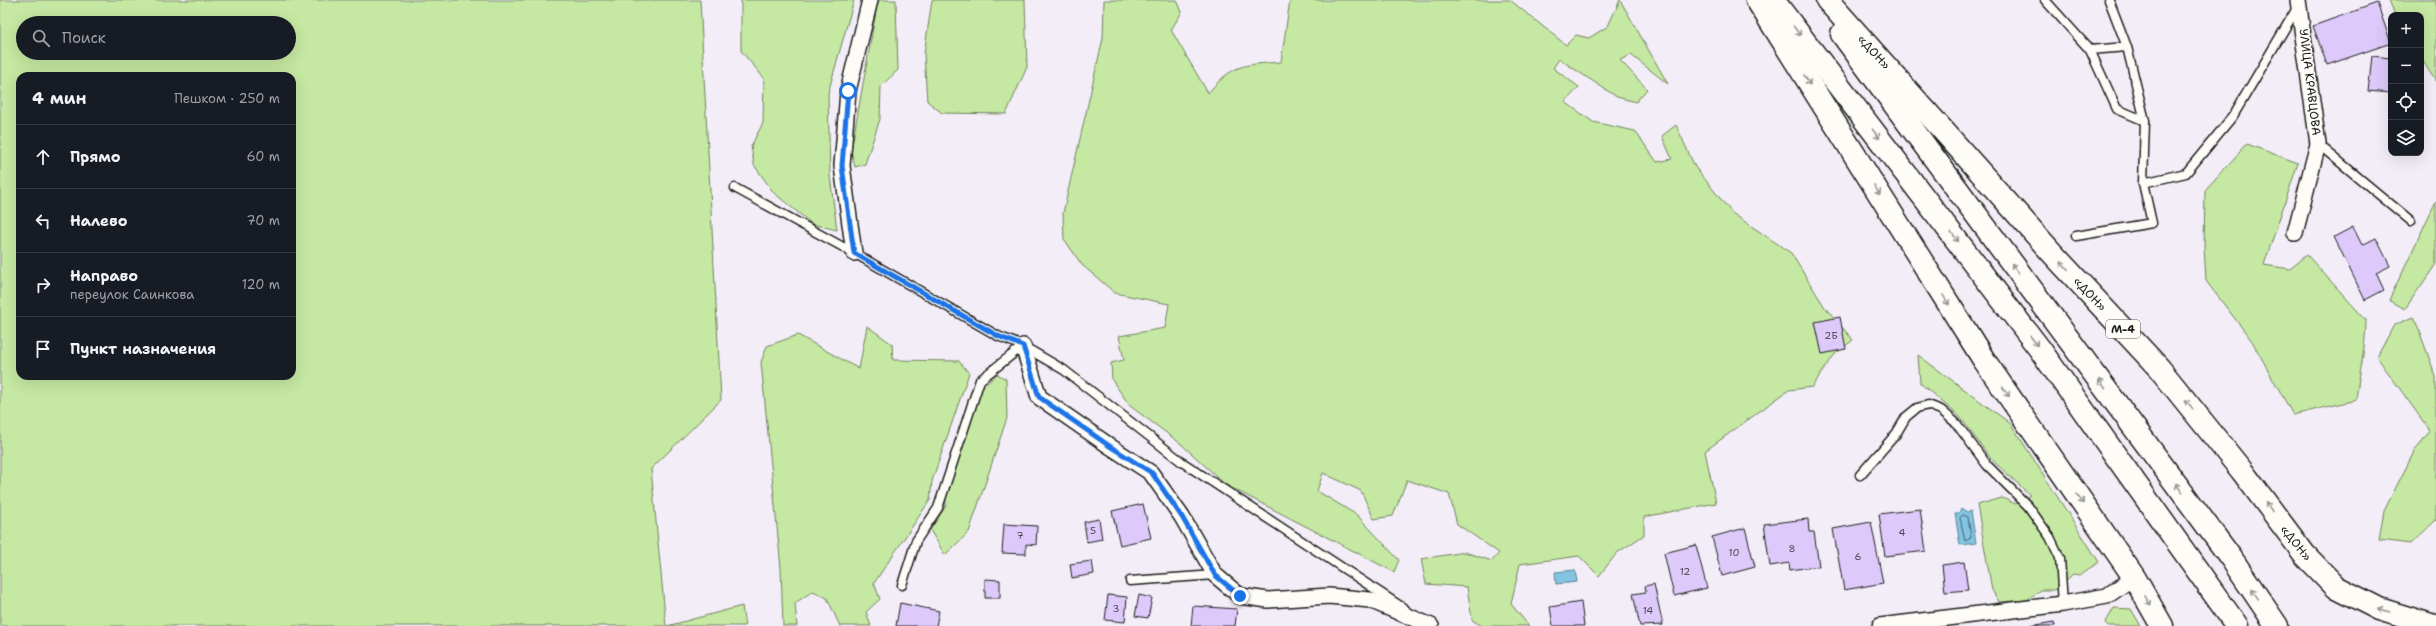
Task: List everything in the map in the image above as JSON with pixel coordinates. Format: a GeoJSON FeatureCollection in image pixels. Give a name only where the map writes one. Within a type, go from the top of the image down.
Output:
{"type":"FeatureCollection","features":[{"type":"Feature","properties":{"kind":"highway"},"geometry":{"type":"LineString","coordinates":[[1757,0],[1984,360],[2134,577],[2162,626]]}},
{"type":"Feature","properties":{"kind":"highway"},"geometry":{"type":"LineString","coordinates":[[1773,0],[2040,348],[2237,626]]}},
{"type":"Feature","properties":{"kind":"highway"},"geometry":{"type":"LineString","coordinates":[[1817,0],[2231,558],[2276,626]]}},
{"type":"Feature","properties":{"kind":"highway","name":"«ДОН»"},"geometry":{"type":"LineString","coordinates":[[1827,0],[2053,254],[2159,368],[2242,471],[2305,555],[2336,587],[2379,609],[2434,626]]}},
{"type":"Feature","properties":{"kind":"street"},"geometry":{"type":"LineString","coordinates":[[854,253],[842,166],[848,91],[870,0]]}},
{"type":"Feature","properties":{"kind":"street","name":"УЛИЦА КРАВЦОВА"},"geometry":{"type":"LineString","coordinates":[[2294,233],[2318,144],[2299,2]]}},
{"type":"Feature","properties":{"kind":"street"},"geometry":{"type":"LineString","coordinates":[[1023,346],[1039,397],[1111,447],[1152,473],[1182,517],[1215,575],[1240,596],[1268,600],[1329,596],[1370,600],[1431,626]]}},
{"type":"Feature","properties":{"kind":"street"},"geometry":{"type":"LineString","coordinates":[[1880,626],[1981,620],[2107,596],[2134,577]]}},
{"type":"Feature","properties":{"kind":"lane"},"geometry":{"type":"LineString","coordinates":[[2045,0],[2090,50],[2117,109],[2145,120]]}},
{"type":"Feature","properties":{"kind":"lane"},"geometry":{"type":"LineString","coordinates":[[2076,236],[2152,224],[2143,182],[2145,120],[2127,47],[2109,0]]}},
{"type":"Feature","properties":{"kind":"lane"},"geometry":{"type":"LineString","coordinates":[[2143,182],[2186,173],[2232,116],[2299,2]]}},
{"type":"Feature","properties":{"kind":"lane"},"geometry":{"type":"LineString","coordinates":[[2090,50],[2127,47]]}},
{"type":"Feature","properties":{"kind":"lane"},"geometry":{"type":"LineString","coordinates":[[2318,144],[2412,221]]}},
{"type":"Feature","properties":{"kind":"lane"},"geometry":{"type":"LineString","coordinates":[[735,188],[854,253],[998,336],[1023,346],[1064,370],[1182,462],[1431,626]]}},
{"type":"Feature","properties":{"kind":"lane"},"geometry":{"type":"LineString","coordinates":[[902,585],[916,541],[938,508],[980,380],[1023,346]]}},
{"type":"Feature","properties":{"kind":"lane"},"geometry":{"type":"LineString","coordinates":[[1860,475],[1896,434],[1906,417],[1917,408],[1928,405],[1942,410],[1956,423],[1987,465],[2028,506],[2050,537],[2060,558],[2063,604]]}},
{"type":"Feature","properties":{"kind":"lane"},"geometry":{"type":"LineString","coordinates":[[1130,581],[1215,575]]}},
{"type":"Feature","properties":{"kind":"green space"},"geometry":{"type":"Polygon","coordinates":[[[0,0],[700,0],[721,400],[651,469],[666,626],[0,626],[0,0]]]}},
{"type":"Feature","properties":{"kind":"green space"},"geometry":{"type":"Polygon","coordinates":[[[741,0],[854,0],[828,93],[830,176],[837,230],[812,224],[774,193],[754,165],[751,146],[763,123],[764,78],[741,51],[741,0]]]}},
{"type":"Feature","properties":{"kind":"green space"},"geometry":{"type":"Polygon","coordinates":[[[878,0],[896,0],[898,70],[881,86],[880,119],[865,164],[855,167],[851,151],[878,0]]]}},
{"type":"Feature","properties":{"kind":"green space"},"geometry":{"type":"Polygon","coordinates":[[[932,0],[1025,0],[1027,67],[1006,114],[942,113],[927,101],[924,54],[932,0]]]}},
{"type":"Feature","properties":{"kind":"green space"},"geometry":{"type":"Polygon","coordinates":[[[1104,0],[1177,0],[1182,12],[1171,30],[1208,93],[1225,76],[1240,67],[1281,62],[1290,0],[1510,0],[1566,45],[1576,35],[1589,38],[1608,26],[1620,0],[1668,84],[1631,55],[1620,60],[1647,89],[1636,102],[1617,97],[1559,59],[1553,68],[1579,87],[1565,102],[1593,122],[1635,131],[1657,162],[1672,159],[1662,136],[1676,125],[1695,167],[1732,213],[1791,253],[1824,306],[1853,340],[1835,354],[1812,387],[1789,390],[1705,451],[1716,503],[1644,517],[1644,535],[1617,553],[1599,576],[1579,556],[1520,564],[1511,604],[1529,626],[1482,626],[1472,620],[1467,587],[1426,584],[1421,559],[1465,552],[1492,561],[1499,553],[1457,524],[1449,494],[1407,480],[1393,516],[1374,519],[1361,491],[1323,473],[1317,491],[1357,515],[1399,560],[1394,572],[1226,485],[1180,443],[1130,406],[1112,380],[1111,363],[1124,360],[1119,336],[1165,328],[1169,304],[1115,293],[1082,265],[1064,239],[1063,213],[1103,38],[1104,0]]]}},
{"type":"Feature","properties":{"kind":"green space"},"geometry":{"type":"Polygon","coordinates":[[[2389,0],[2436,0],[2436,82],[2424,63],[2424,12],[2394,12],[2389,0]]]}},
{"type":"Feature","properties":{"kind":"green space"},"geometry":{"type":"Polygon","coordinates":[[[2247,144],[2298,163],[2264,265],[2290,269],[2307,255],[2366,320],[2364,350],[2356,400],[2293,415],[2252,341],[2206,281],[2204,246],[2205,190],[2247,144]]]}},
{"type":"Feature","properties":{"kind":"green space"},"geometry":{"type":"Polygon","coordinates":[[[2436,201],[2436,264],[2405,309],[2389,300],[2436,201]]]}},
{"type":"Feature","properties":{"kind":"green space"},"geometry":{"type":"Polygon","coordinates":[[[2414,317],[2436,377],[2436,520],[2411,544],[2379,540],[2384,511],[2415,450],[2430,431],[2377,357],[2394,325],[2414,317]]]}},
{"type":"Feature","properties":{"kind":"green space"},"geometry":{"type":"Polygon","coordinates":[[[867,326],[892,344],[893,360],[959,361],[969,373],[932,481],[930,500],[874,583],[880,599],[866,612],[871,626],[840,626],[827,598],[813,591],[795,603],[797,626],[783,626],[781,568],[761,362],[767,346],[798,335],[859,369],[867,326]]]}},
{"type":"Feature","properties":{"kind":"green space"},"geometry":{"type":"Polygon","coordinates":[[[1918,355],[2011,424],[2099,562],[2080,575],[2073,574],[2055,590],[2040,590],[2027,600],[1999,602],[1992,590],[1977,505],[2002,498],[2016,504],[2030,495],[1991,459],[1960,417],[1920,383],[1918,355]]]}},
{"type":"Feature","properties":{"kind":"green space"},"geometry":{"type":"Polygon","coordinates":[[[997,374],[1006,379],[1007,418],[969,532],[945,555],[930,530],[946,506],[945,478],[980,390],[997,374]]]}},
{"type":"Feature","properties":{"kind":"green space"},"geometry":{"type":"Polygon","coordinates":[[[742,606],[745,626],[667,626],[742,606]]]}},
{"type":"Feature","properties":{"kind":"green space"},"geometry":{"type":"Polygon","coordinates":[[[2114,608],[2131,609],[2141,626],[2107,626],[2106,622],[2114,608]]]}},
{"type":"Feature","properties":{"kind":"water"},"geometry":{"type":"Polygon","coordinates":[[[1961,508],[1967,512],[1971,511],[1976,543],[1960,545],[1955,514],[1959,513],[1961,508]]]}},
{"type":"Feature","properties":{"kind":"water"},"geometry":{"type":"Polygon","coordinates":[[[1575,570],[1577,582],[1556,584],[1555,572],[1575,570]]]}},
{"type":"Feature","properties":{"kind":"building"},"geometry":{"type":"Polygon","coordinates":[[[2377,3],[2388,34],[2388,44],[2327,65],[2313,26],[2377,3]]]}},
{"type":"Feature","properties":{"kind":"building"},"geometry":{"type":"Polygon","coordinates":[[[2372,56],[2388,58],[2388,93],[2368,91],[2372,56]]]}},
{"type":"Feature","properties":{"kind":"building"},"geometry":{"type":"Polygon","coordinates":[[[2353,227],[2362,245],[2376,238],[2390,266],[2376,273],[2384,290],[2365,300],[2334,237],[2353,227]]]}},
{"type":"Feature","properties":{"kind":"building"},"geometry":{"type":"Polygon","coordinates":[[[1840,317],[1846,349],[1822,354],[1815,322],[1840,317]]]}},
{"type":"Feature","properties":{"kind":"building"},"geometry":{"type":"Polygon","coordinates":[[[1143,504],[1151,538],[1120,545],[1112,511],[1143,504]]]}},
{"type":"Feature","properties":{"kind":"building"},"geometry":{"type":"Polygon","coordinates":[[[1920,509],[1926,551],[1885,556],[1879,514],[1920,509]]]}},
{"type":"Feature","properties":{"kind":"building"},"geometry":{"type":"Polygon","coordinates":[[[1099,519],[1102,539],[1087,542],[1084,522],[1099,519]]]}},
{"type":"Feature","properties":{"kind":"building"},"geometry":{"type":"Polygon","coordinates":[[[1808,519],[1809,532],[1814,532],[1819,566],[1790,570],[1789,563],[1770,566],[1764,524],[1808,519]]]}},
{"type":"Feature","properties":{"kind":"building"},"geometry":{"type":"Polygon","coordinates":[[[1871,522],[1883,583],[1844,590],[1833,529],[1871,522]]]}},
{"type":"Feature","properties":{"kind":"building"},"geometry":{"type":"Polygon","coordinates":[[[1004,524],[1037,526],[1036,545],[1026,544],[1026,554],[1002,553],[1004,524]]]}},
{"type":"Feature","properties":{"kind":"building"},"geometry":{"type":"Polygon","coordinates":[[[1745,528],[1755,567],[1722,576],[1712,537],[1745,528]]]}},
{"type":"Feature","properties":{"kind":"building"},"geometry":{"type":"Polygon","coordinates":[[[1696,545],[1707,588],[1674,596],[1664,553],[1696,545]]]}},
{"type":"Feature","properties":{"kind":"building"},"geometry":{"type":"Polygon","coordinates":[[[1092,561],[1094,574],[1072,578],[1070,564],[1092,561]]]}},
{"type":"Feature","properties":{"kind":"building"},"geometry":{"type":"Polygon","coordinates":[[[1964,562],[1968,590],[1945,592],[1942,565],[1964,562]]]}},
{"type":"Feature","properties":{"kind":"building"},"geometry":{"type":"Polygon","coordinates":[[[985,579],[1000,580],[1000,598],[985,598],[985,579]]]}},
{"type":"Feature","properties":{"kind":"building"},"geometry":{"type":"Polygon","coordinates":[[[1654,584],[1663,625],[1640,626],[1633,594],[1646,592],[1645,586],[1654,584]]]}},
{"type":"Feature","properties":{"kind":"building"},"geometry":{"type":"Polygon","coordinates":[[[1108,595],[1127,597],[1125,622],[1105,620],[1108,595]]]}},
{"type":"Feature","properties":{"kind":"building"},"geometry":{"type":"Polygon","coordinates":[[[1139,595],[1152,598],[1148,618],[1135,616],[1139,595]]]}},
{"type":"Feature","properties":{"kind":"building"},"geometry":{"type":"Polygon","coordinates":[[[1581,602],[1584,626],[1553,626],[1550,607],[1581,602]]]}},
{"type":"Feature","properties":{"kind":"building"},"geometry":{"type":"Polygon","coordinates":[[[900,603],[939,611],[936,626],[896,626],[900,603]]]}},
{"type":"Feature","properties":{"kind":"building"},"geometry":{"type":"Polygon","coordinates":[[[1193,606],[1237,609],[1235,626],[1191,626],[1193,606]]]}},
{"type":"Feature","properties":{"kind":"building"},"geometry":{"type":"Polygon","coordinates":[[[2054,622],[2055,626],[2029,626],[2054,622]]]}},
{"type":"Feature","properties":{"kind":"route"},"geometry":{"type":"LineString","coordinates":[[848,91],[842,166],[854,253],[998,336],[1023,346],[1039,397],[1111,447],[1152,473],[1182,517],[1215,575],[1240,596]]}}]}
